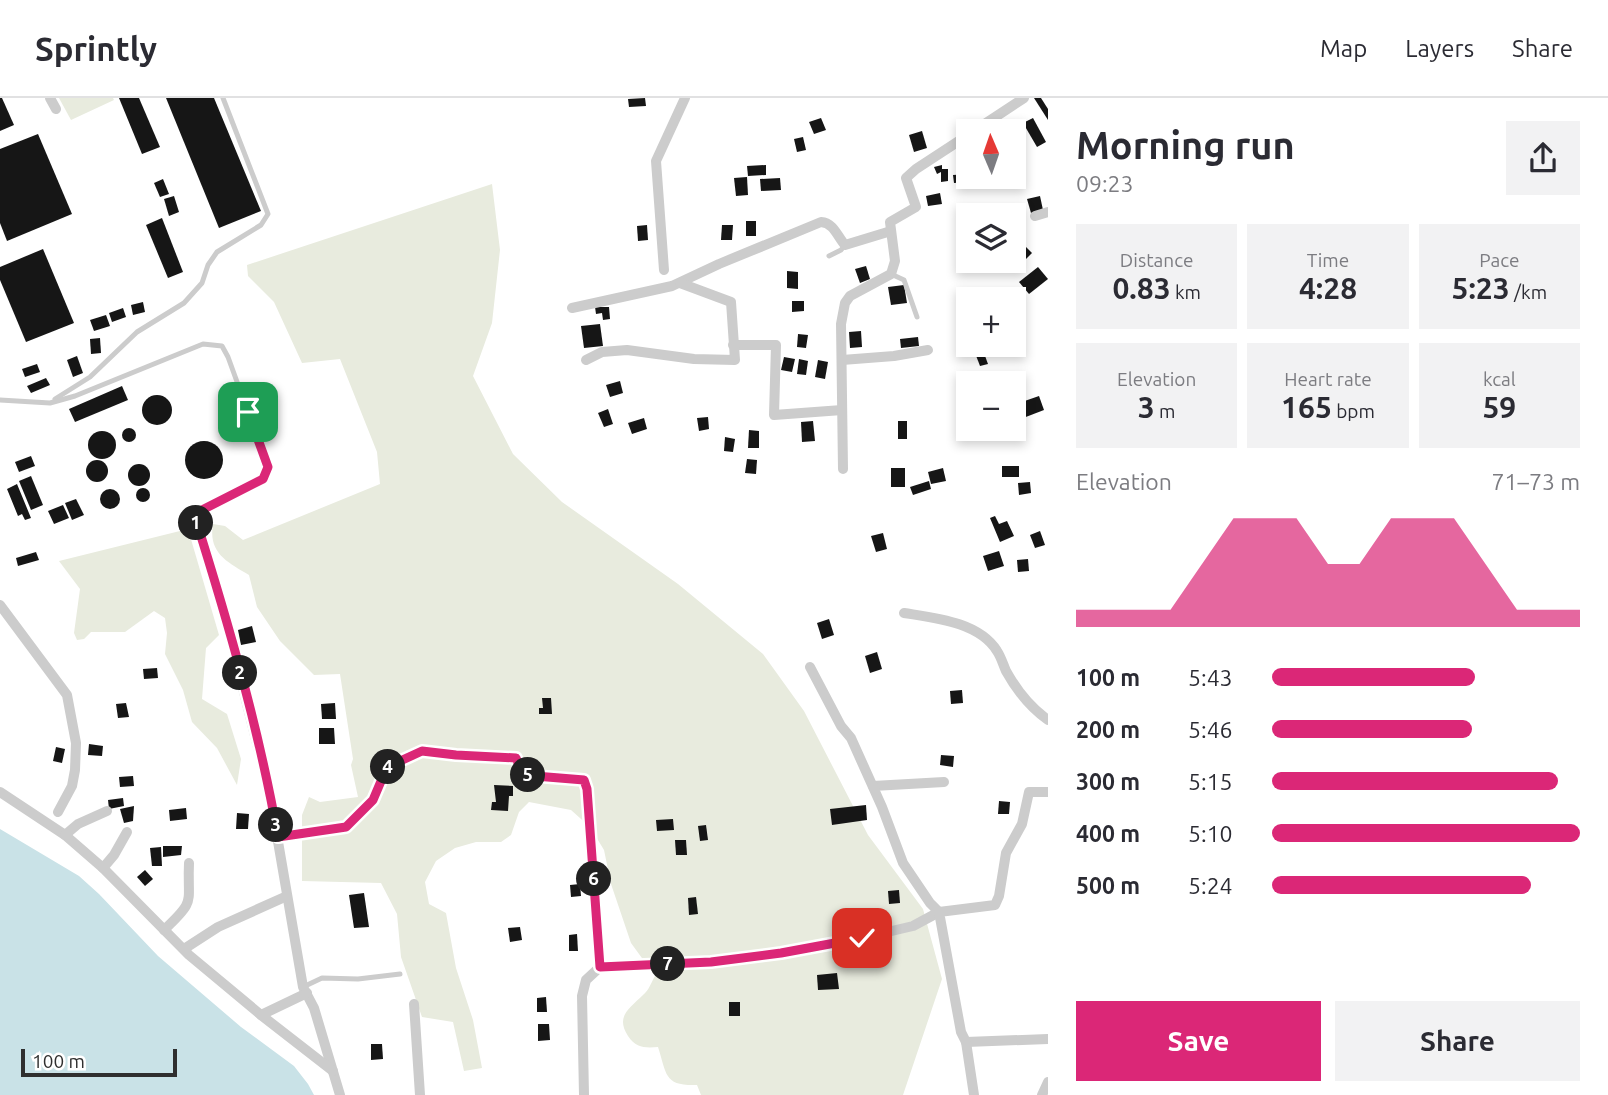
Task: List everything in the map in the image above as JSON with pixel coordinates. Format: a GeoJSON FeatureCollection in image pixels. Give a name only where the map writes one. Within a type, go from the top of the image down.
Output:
{"type":"FeatureCollection","features":[{"type":"Feature","properties":{"kind":"street"},"geometry":{"type":"LineString","coordinates":[[50,98],[57,109]]}},
{"type":"Feature","properties":{"kind":"street"},"geometry":{"type":"LineString","coordinates":[[664,270],[656,160],[685,98]]}},
{"type":"Feature","properties":{"kind":"street"},"geometry":{"type":"LineString","coordinates":[[992,119],[1024,98]]}},
{"type":"Feature","properties":{"kind":"street"},"geometry":{"type":"LineString","coordinates":[[843,469],[841,324],[845,303],[850,296],[891,274],[895,261],[890,222],[916,207],[906,178],[956,143]]}},
{"type":"Feature","properties":{"kind":"street"},"geometry":{"type":"LineString","coordinates":[[1035,216],[1048,212]]}},
{"type":"Feature","properties":{"kind":"street"},"geometry":{"type":"LineString","coordinates":[[572,308],[680,283],[821,222],[833,227],[845,245],[891,231]]}},
{"type":"Feature","properties":{"kind":"street"},"geometry":{"type":"LineString","coordinates":[[586,360],[602,352],[626,350],[694,359],[735,360],[731,302],[680,283]]}},
{"type":"Feature","properties":{"kind":"street"},"geometry":{"type":"LineString","coordinates":[[733,345],[776,345],[774,415],[842,410]]}},
{"type":"Feature","properties":{"kind":"street"},"geometry":{"type":"LineString","coordinates":[[842,360],[928,350]]}},
{"type":"Feature","properties":{"kind":"street"},"geometry":{"type":"LineString","coordinates":[[195,517],[221,601],[270,795],[305,990],[314,1008],[340,1095]]}},
{"type":"Feature","properties":{"kind":"street"},"geometry":{"type":"LineString","coordinates":[[0,605],[66,695],[76,743],[75,770],[72,786],[58,812]]}},
{"type":"Feature","properties":{"kind":"street"},"geometry":{"type":"LineString","coordinates":[[904,613],[944,619],[974,631],[996,649],[1008,673],[1030,705],[1048,720]]}},
{"type":"Feature","properties":{"kind":"street"},"geometry":{"type":"LineString","coordinates":[[810,667],[841,726],[851,738],[903,863],[929,903],[939,912],[974,1095]]}},
{"type":"Feature","properties":{"kind":"street"},"geometry":{"type":"LineString","coordinates":[[278,837],[346,827],[373,800],[387,767],[422,751],[516,758],[523,775],[584,780],[587,789],[600,967]]}},
{"type":"Feature","properties":{"kind":"street"},"geometry":{"type":"LineString","coordinates":[[873,786],[944,782]]}},
{"type":"Feature","properties":{"kind":"street"},"geometry":{"type":"LineString","coordinates":[[0,792],[65,835],[103,868],[184,950],[333,1071]]}},
{"type":"Feature","properties":{"kind":"street"},"geometry":{"type":"LineString","coordinates":[[584,1095],[582,996],[586,980],[600,967],[711,962],[781,953],[913,926],[939,912],[995,905],[999,897],[1006,853],[1022,824],[1029,792],[1048,792]]}},
{"type":"Feature","properties":{"kind":"street"},"geometry":{"type":"LineString","coordinates":[[65,835],[78,824],[107,811]]}},
{"type":"Feature","properties":{"kind":"street"},"geometry":{"type":"LineString","coordinates":[[103,868],[127,832]]}},
{"type":"Feature","properties":{"kind":"street"},"geometry":{"type":"LineString","coordinates":[[164,930],[186,909],[191,895],[189,863]]}},
{"type":"Feature","properties":{"kind":"street"},"geometry":{"type":"LineString","coordinates":[[184,950],[218,927],[287,896]]}},
{"type":"Feature","properties":{"kind":"street"},"geometry":{"type":"LineString","coordinates":[[261,1015],[305,990]]}},
{"type":"Feature","properties":{"kind":"street"},"geometry":{"type":"LineString","coordinates":[[414,1004],[420,1095]]}},
{"type":"Feature","properties":{"kind":"street"},"geometry":{"type":"LineString","coordinates":[[966,1042],[1048,1039]]}},
{"type":"Feature","properties":{"kind":"street"},"geometry":{"type":"LineString","coordinates":[[1042,1095],[1048,1082]]}},
{"type":"Feature","properties":{"kind":"lane"},"geometry":{"type":"LineString","coordinates":[[50,403],[90,377],[137,332],[184,303],[202,283],[208,265],[217,252],[261,225],[268,214],[223,98]]}},
{"type":"Feature","properties":{"kind":"lane"},"geometry":{"type":"LineString","coordinates":[[829,256],[845,245]]}},
{"type":"Feature","properties":{"kind":"lane"},"geometry":{"type":"LineString","coordinates":[[891,274],[904,280],[917,317]]}},
{"type":"Feature","properties":{"kind":"lane"},"geometry":{"type":"LineString","coordinates":[[0,400],[50,403],[75,396],[203,344],[222,346],[268,467],[263,479],[202,510],[195,517]]}},
{"type":"Feature","properties":{"kind":"lane"},"geometry":{"type":"LineString","coordinates":[[305,990],[322,978],[358,979],[400,974]]}},
{"type":"Feature","properties":{"kind":"shaded area"},"geometry":{"type":"Polygon","coordinates":[[[59,98],[113,98],[114,100],[71,120],[59,98]]]}},
{"type":"Feature","properties":{"kind":"shaded area"},"geometry":{"type":"Polygon","coordinates":[[[492,184],[500,250],[492,323],[473,376],[513,454],[562,502],[678,584],[763,654],[804,711],[868,835],[923,909],[942,979],[903,1095],[701,1095],[697,1085],[678,1083],[668,1077],[658,1047],[638,1045],[624,1029],[626,1013],[647,991],[655,976],[631,943],[611,884],[604,850],[590,827],[571,810],[529,802],[519,812],[511,835],[501,842],[476,842],[455,848],[436,861],[425,882],[429,904],[446,913],[456,968],[473,1020],[482,1068],[464,1071],[453,1022],[422,1017],[401,957],[397,914],[381,883],[302,881],[302,815],[309,797],[320,802],[358,797],[351,765],[353,759],[340,674],[314,675],[280,641],[257,607],[249,575],[227,561],[216,549],[212,534],[213,524],[225,526],[243,540],[380,484],[377,452],[340,359],[302,363],[274,302],[248,276],[247,265],[492,184]]]}},
{"type":"Feature","properties":{"kind":"shaded area"},"geometry":{"type":"Polygon","coordinates":[[[188,529],[219,635],[206,648],[202,699],[227,714],[241,759],[237,785],[217,748],[192,722],[183,690],[165,654],[165,618],[154,611],[125,632],[91,632],[84,639],[77,640],[74,633],[80,589],[59,561],[188,529]]]}},
{"type":"Feature","properties":{"kind":"water"},"geometry":{"type":"Polygon","coordinates":[[[0,829],[79,876],[158,956],[241,1027],[294,1066],[314,1095],[0,1095],[0,829]]]}},
{"type":"Feature","properties":{"kind":"building"},"geometry":{"type":"Polygon","coordinates":[[[0,98],[14,125],[0,131],[0,98]]]}},
{"type":"Feature","properties":{"kind":"building"},"geometry":{"type":"Polygon","coordinates":[[[119,98],[139,98],[160,147],[142,154],[119,98]]]}},
{"type":"Feature","properties":{"kind":"building"},"geometry":{"type":"Polygon","coordinates":[[[166,98],[214,98],[261,211],[219,228],[166,98]]]}},
{"type":"Feature","properties":{"kind":"building"},"geometry":{"type":"Polygon","coordinates":[[[645,98],[646,106],[629,107],[628,99],[645,98]]]}},
{"type":"Feature","properties":{"kind":"building"},"geometry":{"type":"Polygon","coordinates":[[[1034,98],[1041,98],[1048,109],[1048,120],[1034,98]]]}},
{"type":"Feature","properties":{"kind":"building"},"geometry":{"type":"Polygon","coordinates":[[[821,118],[826,130],[814,134],[809,122],[821,118]]]}},
{"type":"Feature","properties":{"kind":"building"},"geometry":{"type":"Polygon","coordinates":[[[1033,118],[1046,142],[1037,147],[1026,128],[1026,122],[1033,118]]]}},
{"type":"Feature","properties":{"kind":"building"},"geometry":{"type":"Polygon","coordinates":[[[922,131],[927,148],[914,152],[909,135],[922,131]]]}},
{"type":"Feature","properties":{"kind":"building"},"geometry":{"type":"Polygon","coordinates":[[[38,134],[72,214],[7,241],[0,223],[0,149],[38,134]]]}},
{"type":"Feature","properties":{"kind":"building"},"geometry":{"type":"Polygon","coordinates":[[[803,137],[806,150],[797,152],[794,139],[803,137]]]}},
{"type":"Feature","properties":{"kind":"building"},"geometry":{"type":"Polygon","coordinates":[[[766,165],[766,175],[748,176],[747,166],[766,165]]]}},
{"type":"Feature","properties":{"kind":"building"},"geometry":{"type":"Polygon","coordinates":[[[942,165],[942,169],[948,169],[948,181],[941,182],[941,172],[937,174],[934,167],[942,165]]]}},
{"type":"Feature","properties":{"kind":"building"},"geometry":{"type":"Polygon","coordinates":[[[747,177],[748,195],[736,196],[734,178],[747,177]]]}},
{"type":"Feature","properties":{"kind":"building"},"geometry":{"type":"Polygon","coordinates":[[[780,178],[781,190],[761,191],[760,179],[780,178]]]}},
{"type":"Feature","properties":{"kind":"building"},"geometry":{"type":"Polygon","coordinates":[[[163,179],[169,194],[160,197],[154,183],[163,179]]]}},
{"type":"Feature","properties":{"kind":"building"},"geometry":{"type":"Polygon","coordinates":[[[940,193],[942,204],[928,206],[926,196],[940,193]]]}},
{"type":"Feature","properties":{"kind":"building"},"geometry":{"type":"Polygon","coordinates":[[[174,196],[179,212],[169,216],[164,199],[174,196]]]}},
{"type":"Feature","properties":{"kind":"building"},"geometry":{"type":"Polygon","coordinates":[[[1040,196],[1043,210],[1031,213],[1027,199],[1040,196]]]}},
{"type":"Feature","properties":{"kind":"building"},"geometry":{"type":"Polygon","coordinates":[[[162,218],[183,272],[168,278],[146,225],[162,218]]]}},
{"type":"Feature","properties":{"kind":"building"},"geometry":{"type":"Polygon","coordinates":[[[746,221],[756,221],[756,236],[746,236],[746,221]]]}},
{"type":"Feature","properties":{"kind":"building"},"geometry":{"type":"Polygon","coordinates":[[[647,225],[648,240],[638,241],[637,226],[647,225]]]}},
{"type":"Feature","properties":{"kind":"building"},"geometry":{"type":"Polygon","coordinates":[[[722,225],[733,225],[732,240],[721,240],[722,225]]]}},
{"type":"Feature","properties":{"kind":"building"},"geometry":{"type":"Polygon","coordinates":[[[1026,247],[1032,253],[1026,259],[1026,247]]]}},
{"type":"Feature","properties":{"kind":"building"},"geometry":{"type":"Polygon","coordinates":[[[43,249],[74,323],[26,342],[0,280],[0,267],[43,249]]]}},
{"type":"Feature","properties":{"kind":"building"},"geometry":{"type":"Polygon","coordinates":[[[866,266],[870,279],[860,283],[855,269],[866,266]]]}},
{"type":"Feature","properties":{"kind":"building"},"geometry":{"type":"Polygon","coordinates":[[[1038,267],[1048,279],[1029,294],[1026,287],[1019,282],[1038,267]]]}},
{"type":"Feature","properties":{"kind":"building"},"geometry":{"type":"Polygon","coordinates":[[[787,271],[798,272],[798,289],[787,288],[787,271]]]}},
{"type":"Feature","properties":{"kind":"building"},"geometry":{"type":"Polygon","coordinates":[[[904,285],[907,303],[891,305],[888,287],[904,285]]]}},
{"type":"Feature","properties":{"kind":"building"},"geometry":{"type":"Polygon","coordinates":[[[792,301],[804,301],[804,311],[792,312],[792,301]]]}},
{"type":"Feature","properties":{"kind":"building"},"geometry":{"type":"Polygon","coordinates":[[[143,302],[145,312],[133,315],[131,305],[143,302]]]}},
{"type":"Feature","properties":{"kind":"building"},"geometry":{"type":"Polygon","coordinates":[[[595,307],[609,307],[610,319],[603,320],[602,313],[596,314],[595,307]]]}},
{"type":"Feature","properties":{"kind":"building"},"geometry":{"type":"Polygon","coordinates":[[[123,308],[126,317],[112,322],[109,313],[123,308]]]}},
{"type":"Feature","properties":{"kind":"building"},"geometry":{"type":"Polygon","coordinates":[[[106,315],[110,326],[94,331],[90,320],[106,315]]]}},
{"type":"Feature","properties":{"kind":"building"},"geometry":{"type":"Polygon","coordinates":[[[600,324],[603,346],[584,348],[581,326],[600,324]]]}},
{"type":"Feature","properties":{"kind":"building"},"geometry":{"type":"Polygon","coordinates":[[[861,331],[862,347],[850,348],[849,332],[861,331]]]}},
{"type":"Feature","properties":{"kind":"building"},"geometry":{"type":"Polygon","coordinates":[[[798,334],[808,335],[806,348],[797,347],[798,334]]]}},
{"type":"Feature","properties":{"kind":"building"},"geometry":{"type":"Polygon","coordinates":[[[918,337],[919,346],[901,348],[900,339],[918,337]]]}},
{"type":"Feature","properties":{"kind":"building"},"geometry":{"type":"Polygon","coordinates":[[[100,338],[101,353],[91,354],[90,339],[100,338]]]}},
{"type":"Feature","properties":{"kind":"building"},"geometry":{"type":"Polygon","coordinates":[[[77,356],[83,373],[73,377],[67,360],[77,356]]]}},
{"type":"Feature","properties":{"kind":"building"},"geometry":{"type":"Polygon","coordinates":[[[784,357],[795,359],[792,372],[781,370],[784,357]]]}},
{"type":"Feature","properties":{"kind":"building"},"geometry":{"type":"Polygon","coordinates":[[[977,357],[985,357],[988,364],[980,366],[977,357]]]}},
{"type":"Feature","properties":{"kind":"building"},"geometry":{"type":"Polygon","coordinates":[[[799,359],[808,361],[806,375],[797,374],[799,359]]]}},
{"type":"Feature","properties":{"kind":"building"},"geometry":{"type":"Polygon","coordinates":[[[818,360],[828,362],[825,379],[815,377],[818,360]]]}},
{"type":"Feature","properties":{"kind":"building"},"geometry":{"type":"Polygon","coordinates":[[[37,364],[40,372],[25,377],[22,369],[37,364]]]}},
{"type":"Feature","properties":{"kind":"building"},"geometry":{"type":"Polygon","coordinates":[[[46,378],[50,385],[31,393],[27,386],[46,378]]]}},
{"type":"Feature","properties":{"kind":"building"},"geometry":{"type":"Polygon","coordinates":[[[620,381],[623,393],[610,397],[606,385],[620,381]]]}},
{"type":"Feature","properties":{"kind":"building"},"geometry":{"type":"Polygon","coordinates":[[[122,386],[128,400],[75,422],[69,409],[122,386]]]}},
{"type":"Feature","properties":{"kind":"building"},"geometry":{"type":"Polygon","coordinates":[[[157,395],[168,399],[172,410],[168,421],[157,425],[146,421],[142,410],[146,399],[157,395]]]}},
{"type":"Feature","properties":{"kind":"building"},"geometry":{"type":"Polygon","coordinates":[[[1039,396],[1044,410],[1026,417],[1026,400],[1039,396]]]}},
{"type":"Feature","properties":{"kind":"building"},"geometry":{"type":"Polygon","coordinates":[[[608,409],[613,424],[604,427],[598,413],[608,409]]]}},
{"type":"Feature","properties":{"kind":"building"},"geometry":{"type":"Polygon","coordinates":[[[708,417],[709,429],[699,431],[697,418],[708,417]]]}},
{"type":"Feature","properties":{"kind":"building"},"geometry":{"type":"Polygon","coordinates":[[[644,418],[647,429],[632,434],[628,423],[644,418]]]}},
{"type":"Feature","properties":{"kind":"building"},"geometry":{"type":"Polygon","coordinates":[[[813,421],[815,441],[802,442],[801,422],[813,421]]]}},
{"type":"Feature","properties":{"kind":"building"},"geometry":{"type":"Polygon","coordinates":[[[898,421],[907,421],[907,439],[898,439],[898,421]]]}},
{"type":"Feature","properties":{"kind":"building"},"geometry":{"type":"Polygon","coordinates":[[[126,428],[132,428],[136,435],[132,442],[126,442],[122,438],[122,432],[126,428]]]}},
{"type":"Feature","properties":{"kind":"building"},"geometry":{"type":"Polygon","coordinates":[[[749,430],[759,431],[759,448],[748,448],[749,430]]]}},
{"type":"Feature","properties":{"kind":"building"},"geometry":{"type":"Polygon","coordinates":[[[102,431],[112,435],[116,445],[112,455],[102,459],[92,455],[88,445],[92,435],[102,431]]]}},
{"type":"Feature","properties":{"kind":"building"},"geometry":{"type":"Polygon","coordinates":[[[725,437],[735,439],[733,452],[724,451],[725,437]]]}},
{"type":"Feature","properties":{"kind":"building"},"geometry":{"type":"Polygon","coordinates":[[[204,441],[217,447],[223,460],[217,473],[204,479],[191,473],[185,460],[191,447],[204,441]]]}},
{"type":"Feature","properties":{"kind":"building"},"geometry":{"type":"Polygon","coordinates":[[[31,456],[35,466],[19,472],[15,462],[31,456]]]}},
{"type":"Feature","properties":{"kind":"building"},"geometry":{"type":"Polygon","coordinates":[[[747,459],[757,460],[756,474],[745,473],[747,459]]]}},
{"type":"Feature","properties":{"kind":"building"},"geometry":{"type":"Polygon","coordinates":[[[97,460],[105,463],[108,471],[105,479],[97,482],[89,479],[86,471],[89,463],[97,460]]]}},
{"type":"Feature","properties":{"kind":"building"},"geometry":{"type":"Polygon","coordinates":[[[139,464],[147,467],[150,475],[147,483],[139,486],[131,483],[128,475],[131,467],[139,464]]]}},
{"type":"Feature","properties":{"kind":"building"},"geometry":{"type":"Polygon","coordinates":[[[1002,466],[1019,466],[1019,477],[1002,477],[1002,466]]]}},
{"type":"Feature","properties":{"kind":"building"},"geometry":{"type":"Polygon","coordinates":[[[891,468],[905,468],[905,487],[891,487],[891,468]]]}},
{"type":"Feature","properties":{"kind":"building"},"geometry":{"type":"Polygon","coordinates":[[[943,468],[946,481],[931,484],[928,472],[943,468]]]}},
{"type":"Feature","properties":{"kind":"building"},"geometry":{"type":"Polygon","coordinates":[[[31,476],[43,505],[31,510],[19,481],[31,476]]]}},
{"type":"Feature","properties":{"kind":"building"},"geometry":{"type":"Polygon","coordinates":[[[929,481],[931,489],[913,495],[910,487],[929,481]]]}},
{"type":"Feature","properties":{"kind":"building"},"geometry":{"type":"Polygon","coordinates":[[[1030,482],[1031,493],[1019,495],[1018,483],[1030,482]]]}},
{"type":"Feature","properties":{"kind":"building"},"geometry":{"type":"Polygon","coordinates":[[[17,484],[31,518],[25,520],[22,514],[18,516],[7,489],[17,484]]]}},
{"type":"Feature","properties":{"kind":"building"},"geometry":{"type":"Polygon","coordinates":[[[140,488],[146,488],[150,495],[146,502],[140,502],[136,498],[136,492],[140,488]]]}},
{"type":"Feature","properties":{"kind":"building"},"geometry":{"type":"Polygon","coordinates":[[[110,489],[117,492],[120,499],[117,506],[110,509],[103,506],[100,499],[103,492],[110,489]]]}},
{"type":"Feature","properties":{"kind":"building"},"geometry":{"type":"Polygon","coordinates":[[[76,499],[84,515],[72,520],[65,503],[76,499]]]}},
{"type":"Feature","properties":{"kind":"building"},"geometry":{"type":"Polygon","coordinates":[[[63,505],[69,518],[54,524],[48,511],[63,505]]]}},
{"type":"Feature","properties":{"kind":"building"},"geometry":{"type":"Polygon","coordinates":[[[995,516],[999,524],[1007,521],[1014,536],[1000,542],[990,518],[995,516]]]}},
{"type":"Feature","properties":{"kind":"building"},"geometry":{"type":"Polygon","coordinates":[[[1040,531],[1045,545],[1035,548],[1030,535],[1040,531]]]}},
{"type":"Feature","properties":{"kind":"building"},"geometry":{"type":"Polygon","coordinates":[[[883,533],[887,549],[876,552],[871,536],[883,533]]]}},
{"type":"Feature","properties":{"kind":"building"},"geometry":{"type":"Polygon","coordinates":[[[999,551],[1004,566],[988,571],[983,556],[999,551]]]}},
{"type":"Feature","properties":{"kind":"building"},"geometry":{"type":"Polygon","coordinates":[[[36,552],[39,560],[18,566],[16,558],[36,552]]]}},
{"type":"Feature","properties":{"kind":"building"},"geometry":{"type":"Polygon","coordinates":[[[1028,559],[1029,571],[1018,572],[1017,560],[1028,559]]]}},
{"type":"Feature","properties":{"kind":"building"},"geometry":{"type":"Polygon","coordinates":[[[829,619],[834,635],[822,639],[817,623],[829,619]]]}},
{"type":"Feature","properties":{"kind":"building"},"geometry":{"type":"Polygon","coordinates":[[[252,626],[256,642],[241,645],[238,630],[252,626]]]}},
{"type":"Feature","properties":{"kind":"building"},"geometry":{"type":"Polygon","coordinates":[[[877,652],[882,669],[870,673],[865,656],[877,652]]]}},
{"type":"Feature","properties":{"kind":"building"},"geometry":{"type":"Polygon","coordinates":[[[157,668],[158,678],[144,679],[143,669],[157,668]]]}},
{"type":"Feature","properties":{"kind":"building"},"geometry":{"type":"Polygon","coordinates":[[[962,690],[963,703],[951,704],[950,691],[962,690]]]}},
{"type":"Feature","properties":{"kind":"building"},"geometry":{"type":"Polygon","coordinates":[[[542,698],[551,698],[552,714],[539,714],[539,708],[543,708],[542,698]]]}},
{"type":"Feature","properties":{"kind":"building"},"geometry":{"type":"Polygon","coordinates":[[[126,703],[129,717],[118,718],[116,704],[126,703]]]}},
{"type":"Feature","properties":{"kind":"building"},"geometry":{"type":"Polygon","coordinates":[[[335,703],[336,719],[322,719],[321,704],[335,703]]]}},
{"type":"Feature","properties":{"kind":"building"},"geometry":{"type":"Polygon","coordinates":[[[319,728],[334,728],[335,744],[319,744],[319,728]]]}},
{"type":"Feature","properties":{"kind":"building"},"geometry":{"type":"Polygon","coordinates":[[[89,744],[103,746],[102,756],[88,755],[89,744]]]}},
{"type":"Feature","properties":{"kind":"building"},"geometry":{"type":"Polygon","coordinates":[[[56,747],[65,749],[62,763],[53,761],[56,747]]]}},
{"type":"Feature","properties":{"kind":"building"},"geometry":{"type":"Polygon","coordinates":[[[941,755],[954,756],[953,767],[940,765],[941,755]]]}},
{"type":"Feature","properties":{"kind":"building"},"geometry":{"type":"Polygon","coordinates":[[[133,776],[134,786],[120,787],[119,777],[133,776]]]}},
{"type":"Feature","properties":{"kind":"building"},"geometry":{"type":"Polygon","coordinates":[[[494,785],[513,786],[508,811],[491,810],[492,802],[496,802],[494,785]]]}},
{"type":"Feature","properties":{"kind":"building"},"geometry":{"type":"Polygon","coordinates":[[[123,798],[124,806],[109,809],[108,800],[123,798]]]}},
{"type":"Feature","properties":{"kind":"building"},"geometry":{"type":"Polygon","coordinates":[[[999,801],[1010,802],[1009,814],[998,814],[999,801]]]}},
{"type":"Feature","properties":{"kind":"building"},"geometry":{"type":"Polygon","coordinates":[[[866,805],[867,820],[832,825],[830,809],[866,805]]]}},
{"type":"Feature","properties":{"kind":"building"},"geometry":{"type":"Polygon","coordinates":[[[134,806],[133,821],[124,823],[120,809],[134,806]]]}},
{"type":"Feature","properties":{"kind":"building"},"geometry":{"type":"Polygon","coordinates":[[[186,808],[187,819],[170,821],[169,810],[186,808]]]}},
{"type":"Feature","properties":{"kind":"building"},"geometry":{"type":"Polygon","coordinates":[[[237,813],[249,814],[248,829],[236,829],[237,813]]]}},
{"type":"Feature","properties":{"kind":"building"},"geometry":{"type":"Polygon","coordinates":[[[673,819],[674,830],[657,831],[656,820],[673,819]]]}},
{"type":"Feature","properties":{"kind":"building"},"geometry":{"type":"Polygon","coordinates":[[[706,825],[708,840],[700,841],[698,826],[706,825]]]}},
{"type":"Feature","properties":{"kind":"building"},"geometry":{"type":"Polygon","coordinates":[[[675,840],[686,840],[687,855],[676,855],[675,840]]]}},
{"type":"Feature","properties":{"kind":"building"},"geometry":{"type":"Polygon","coordinates":[[[163,846],[182,846],[181,855],[163,857],[163,846]]]}},
{"type":"Feature","properties":{"kind":"building"},"geometry":{"type":"Polygon","coordinates":[[[161,847],[162,866],[152,866],[150,848],[161,847]]]}},
{"type":"Feature","properties":{"kind":"building"},"geometry":{"type":"Polygon","coordinates":[[[145,870],[153,879],[145,886],[137,877],[145,870]]]}},
{"type":"Feature","properties":{"kind":"building"},"geometry":{"type":"Polygon","coordinates":[[[580,884],[581,896],[571,897],[570,885],[580,884]]]}},
{"type":"Feature","properties":{"kind":"building"},"geometry":{"type":"Polygon","coordinates":[[[899,890],[900,903],[889,904],[888,891],[899,890]]]}},
{"type":"Feature","properties":{"kind":"building"},"geometry":{"type":"Polygon","coordinates":[[[364,893],[369,927],[354,928],[349,895],[364,893]]]}},
{"type":"Feature","properties":{"kind":"building"},"geometry":{"type":"Polygon","coordinates":[[[696,897],[698,914],[689,915],[688,898],[696,897]]]}},
{"type":"Feature","properties":{"kind":"building"},"geometry":{"type":"Polygon","coordinates":[[[520,927],[522,940],[510,942],[508,928],[520,927]]]}},
{"type":"Feature","properties":{"kind":"building"},"geometry":{"type":"Polygon","coordinates":[[[577,934],[578,951],[569,951],[569,935],[577,934]]]}},
{"type":"Feature","properties":{"kind":"building"},"geometry":{"type":"Polygon","coordinates":[[[837,973],[839,989],[818,990],[817,975],[837,973]]]}},
{"type":"Feature","properties":{"kind":"building"},"geometry":{"type":"Polygon","coordinates":[[[546,997],[547,1012],[537,1012],[537,998],[546,997]]]}},
{"type":"Feature","properties":{"kind":"building"},"geometry":{"type":"Polygon","coordinates":[[[729,1002],[740,1002],[740,1016],[729,1016],[729,1002]]]}},
{"type":"Feature","properties":{"kind":"building"},"geometry":{"type":"Polygon","coordinates":[[[538,1024],[549,1024],[550,1040],[538,1041],[538,1024]]]}},
{"type":"Feature","properties":{"kind":"building"},"geometry":{"type":"Polygon","coordinates":[[[371,1044],[382,1044],[383,1059],[371,1060],[371,1044]]]}},
{"type":"Feature","properties":{"kind":"route"},"geometry":{"type":"LineString","coordinates":[[248,412],[268,467],[263,479],[202,510],[195,517],[221,601],[250,711],[278,837],[346,827],[373,800],[387,767],[422,751],[516,758],[523,775],[584,780],[592,841],[600,967],[711,962],[862,938]]}}]}
